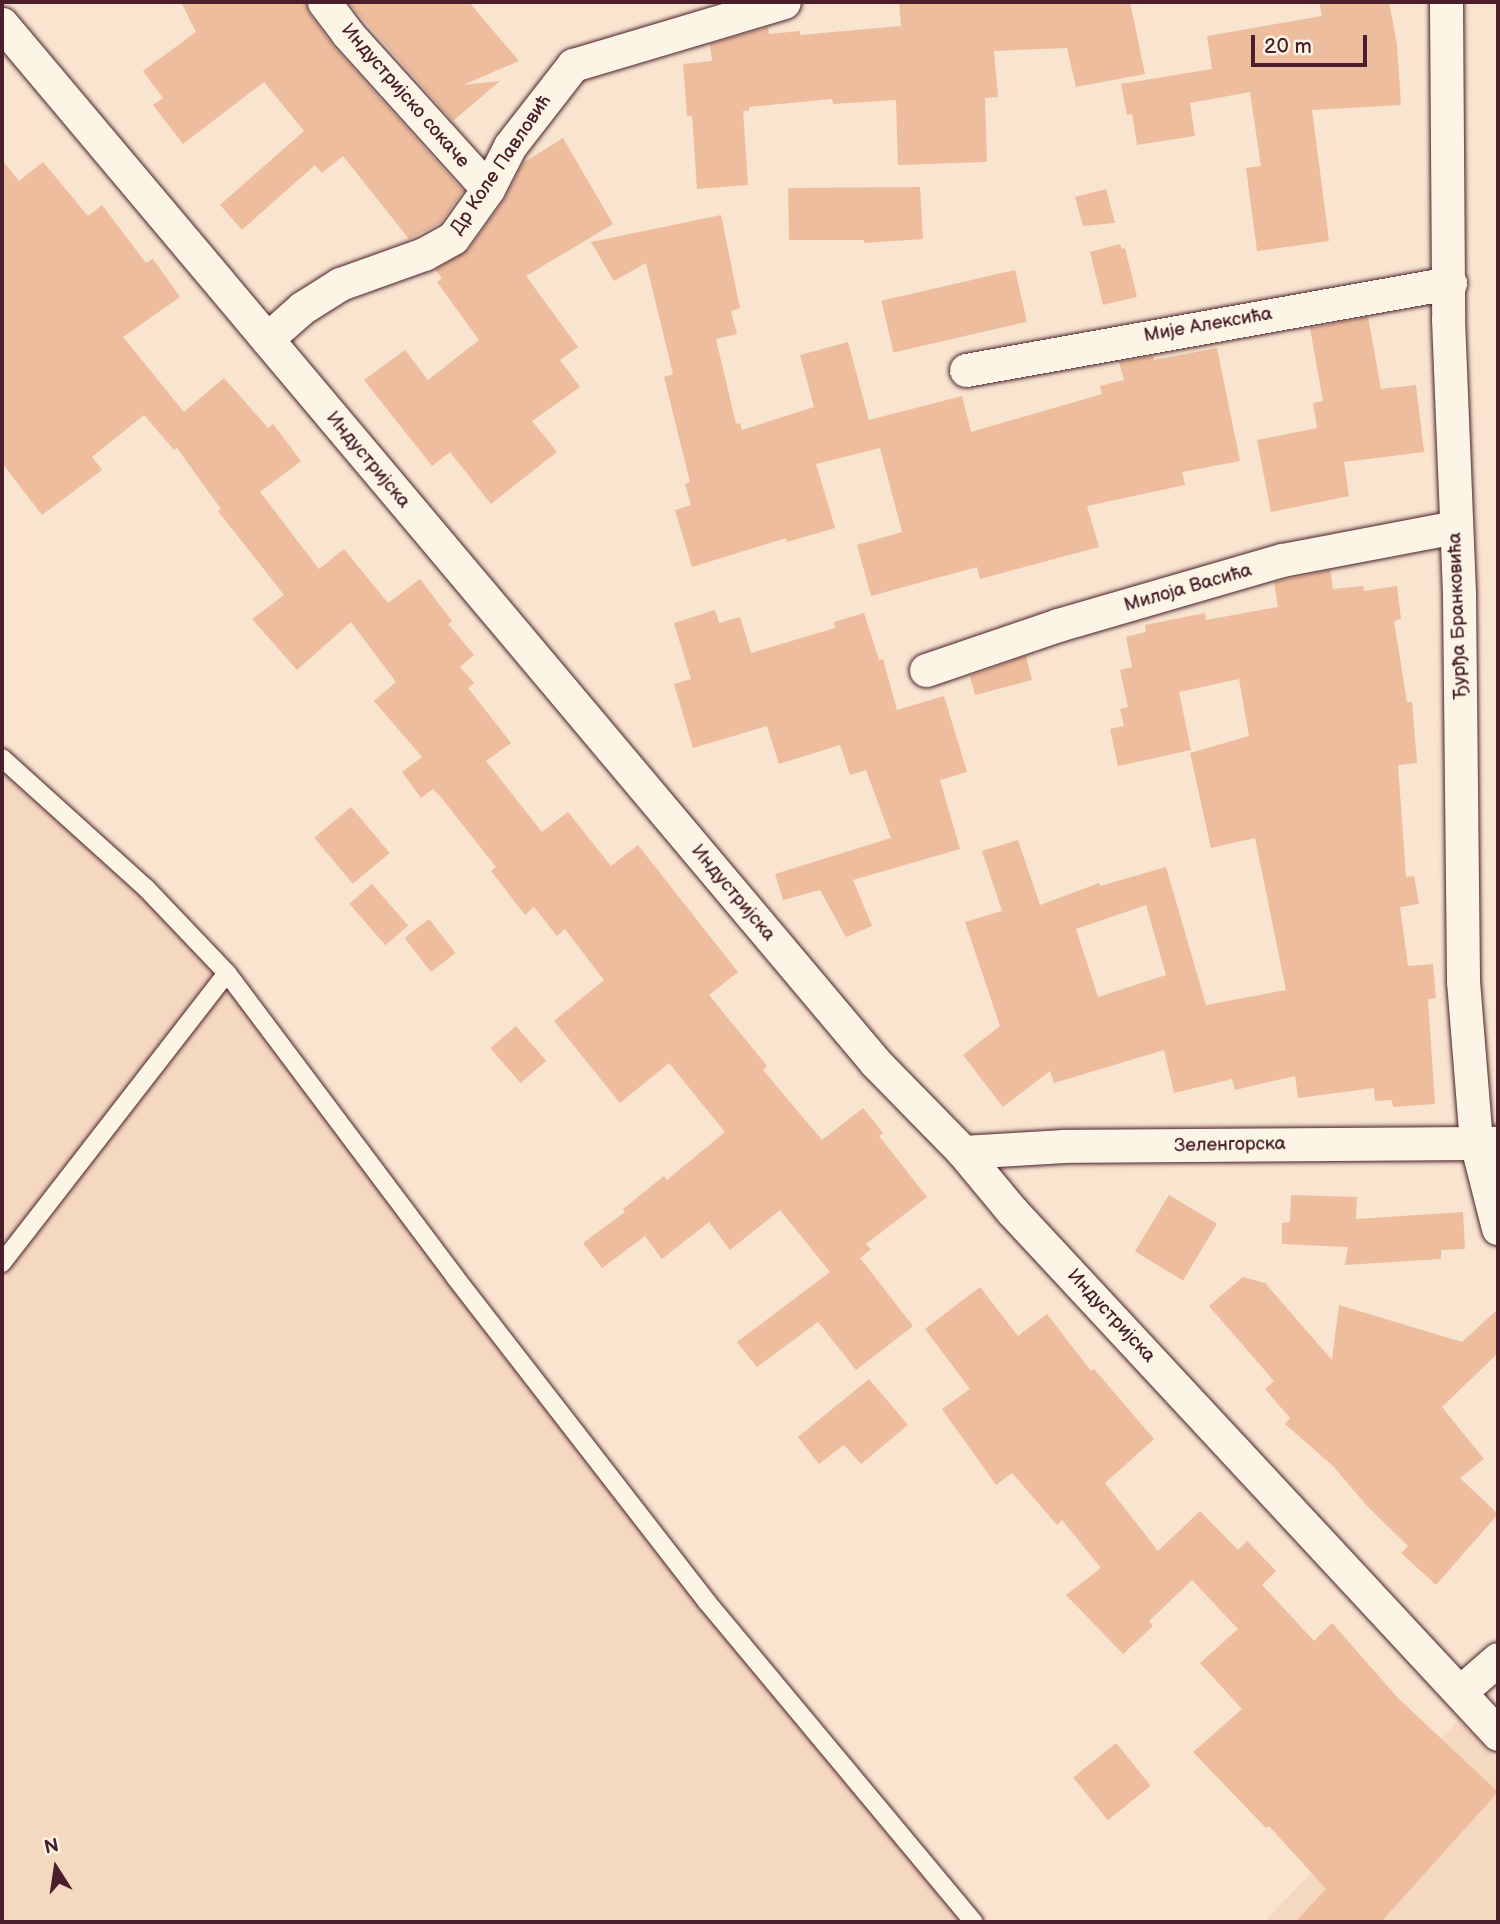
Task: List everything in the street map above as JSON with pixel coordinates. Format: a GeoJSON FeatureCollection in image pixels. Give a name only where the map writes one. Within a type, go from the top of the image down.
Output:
{"type":"FeatureCollection","features":[{"type":"Feature","properties":{"kind":"street","name":"Индустријско сокаче"},"geometry":{"type":"LineString","coordinates":[[324,2],[347,33],[488,189]]}},
{"type":"Feature","properties":{"kind":"street","name":"Др Коле Павловић"},"geometry":{"type":"LineString","coordinates":[[267,340],[302,308],[340,285],[424,254],[453,238],[488,189],[510,146],[573,65],[784,2]]}},
{"type":"Feature","properties":{"kind":"street","name":"Ђурђа Бранковића"},"geometry":{"type":"LineString","coordinates":[[1446,2],[1455,527],[1459,595],[1463,981],[1468,1075],[1487,1142],[1498,1227]]}},
{"type":"Feature","properties":{"kind":"street","name":"Индустријска"},"geometry":{"type":"LineString","coordinates":[[2,24],[875,1062],[963,1152],[1012,1211],[1498,1734]]}},
{"type":"Feature","properties":{"kind":"street","name":"Мије Алексића"},"geometry":{"type":"LineString","coordinates":[[966,370],[1450,283]]}},
{"type":"Feature","properties":{"kind":"street","name":"Милоја Васића"},"geometry":{"type":"LineString","coordinates":[[926,670],[1058,625],[1282,560],[1455,527]]}},
{"type":"Feature","properties":{"kind":"street","name":"Зеленгорска"},"geometry":{"type":"LineString","coordinates":[[963,1152],[1064,1146],[1487,1142]]}},
{"type":"Feature","properties":{"kind":"street"},"geometry":{"type":"LineString","coordinates":[[1460,1692],[1498,1659]]}},
{"type":"Feature","properties":{"kind":"lane"},"geometry":{"type":"LineString","coordinates":[[2,758],[146,888],[227,973],[455,1277],[693,1584],[974,1922]]}},
{"type":"Feature","properties":{"kind":"lane"},"geometry":{"type":"LineString","coordinates":[[2,1263],[227,973]]}},
{"type":"Feature","properties":{"kind":"shaded area"},"geometry":{"type":"Polygon","coordinates":[[[2,758],[227,973],[467,1293],[974,1922],[2,1922],[2,758]]]}},
{"type":"Feature","properties":{"kind":"shaded area"},"geometry":{"type":"Polygon","coordinates":[[[1459,1720],[1498,1762],[1498,1922],[1264,1922],[1459,1720]]]}},
{"type":"Feature","properties":{"kind":"building"},"geometry":{"type":"Polygon","coordinates":[[[181,2],[305,2],[309,13],[333,46],[463,191],[440,223],[409,239],[343,156],[322,173],[315,165],[242,230],[220,205],[304,131],[264,82],[183,144],[153,105],[163,98],[143,71],[196,32],[181,2]]]}},
{"type":"Feature","properties":{"kind":"building"},"geometry":{"type":"Polygon","coordinates":[[[348,2],[469,2],[519,61],[463,85],[500,81],[453,121],[348,2]]]}},
{"type":"Feature","properties":{"kind":"building"},"geometry":{"type":"Polygon","coordinates":[[[899,2],[1130,2],[1145,74],[1076,87],[1067,48],[994,51],[998,97],[985,98],[987,162],[898,165],[896,100],[833,104],[832,99],[749,107],[749,111],[743,111],[748,185],[697,189],[692,116],[687,116],[683,64],[712,61],[710,44],[768,27],[769,34],[800,31],[800,35],[901,26],[899,2]]]}},
{"type":"Feature","properties":{"kind":"building"},"geometry":{"type":"Polygon","coordinates":[[[1319,2],[1389,2],[1397,44],[1401,105],[1312,110],[1329,241],[1257,251],[1246,168],[1261,166],[1250,92],[1190,103],[1195,136],[1137,145],[1132,114],[1127,115],[1121,84],[1212,69],[1207,36],[1322,16],[1319,2]]]}},
{"type":"Feature","properties":{"kind":"building"},"geometry":{"type":"Polygon","coordinates":[[[563,138],[613,224],[526,276],[578,347],[560,360],[580,387],[532,421],[557,452],[491,504],[450,452],[432,466],[364,380],[405,350],[428,380],[479,340],[437,282],[442,278],[435,270],[469,249],[504,200],[523,163],[563,138]]]}},
{"type":"Feature","properties":{"kind":"building"},"geometry":{"type":"Polygon","coordinates":[[[2,160],[19,181],[43,162],[88,216],[102,205],[146,263],[153,259],[180,297],[123,337],[184,412],[224,378],[268,428],[273,424],[301,461],[260,492],[319,569],[344,549],[388,603],[420,579],[452,621],[448,624],[474,655],[460,667],[474,683],[468,688],[511,743],[486,761],[542,832],[568,812],[611,866],[638,845],[738,972],[709,995],[767,1066],[763,1070],[822,1140],[863,1108],[883,1133],[879,1136],[927,1197],[866,1244],[871,1249],[860,1258],[913,1326],[856,1370],[818,1322],[757,1367],[737,1342],[830,1272],[780,1210],[730,1250],[709,1222],[662,1259],[645,1236],[602,1268],[583,1243],[625,1212],[623,1209],[664,1176],[667,1180],[725,1132],[669,1063],[620,1103],[554,1021],[604,980],[565,929],[557,936],[534,907],[525,915],[491,871],[496,867],[440,796],[433,789],[421,798],[402,772],[422,757],[374,701],[396,682],[351,622],[297,670],[252,619],[284,595],[218,511],[221,509],[177,448],[174,450],[144,415],[92,457],[102,470],[42,515],[2,463],[2,160]]]}},
{"type":"Feature","properties":{"kind":"building"},"geometry":{"type":"Polygon","coordinates":[[[920,187],[923,239],[864,243],[864,240],[789,240],[788,188],[920,187]]]}},
{"type":"Feature","properties":{"kind":"building"},"geometry":{"type":"Polygon","coordinates":[[[1106,189],[1115,223],[1083,226],[1075,197],[1106,189]]]}},
{"type":"Feature","properties":{"kind":"building"},"geometry":{"type":"Polygon","coordinates":[[[721,215],[740,308],[731,311],[737,334],[716,339],[736,424],[740,423],[742,430],[814,407],[800,355],[848,342],[869,420],[962,396],[971,432],[1102,394],[1100,386],[1124,380],[1119,362],[1153,356],[1154,360],[1217,348],[1240,461],[1182,472],[1185,485],[1087,506],[1099,547],[980,579],[977,567],[871,596],[857,545],[902,532],[880,448],[816,464],[835,528],[787,542],[786,538],[692,567],[675,510],[691,505],[685,484],[690,482],[664,377],[673,374],[646,263],[614,281],[591,242],[721,215]]]}},
{"type":"Feature","properties":{"kind":"building"},"geometry":{"type":"Polygon","coordinates":[[[1120,244],[1122,249],[1125,248],[1137,297],[1103,305],[1090,252],[1120,244]]]}},
{"type":"Feature","properties":{"kind":"building"},"geometry":{"type":"Polygon","coordinates":[[[1015,270],[1027,322],[893,352],[882,301],[1015,270]]]}},
{"type":"Feature","properties":{"kind":"building"},"geometry":{"type":"Polygon","coordinates":[[[1368,317],[1381,389],[1416,385],[1424,452],[1344,462],[1349,496],[1271,512],[1257,440],[1317,428],[1313,403],[1323,401],[1310,328],[1368,317]]]}},
{"type":"Feature","properties":{"kind":"building"},"geometry":{"type":"Polygon","coordinates":[[[1330,570],[1333,589],[1363,586],[1364,591],[1397,586],[1401,619],[1394,621],[1407,702],[1412,702],[1417,763],[1398,765],[1406,877],[1414,876],[1419,904],[1400,907],[1408,966],[1433,964],[1436,998],[1428,999],[1435,1104],[1393,1107],[1392,1100],[1375,1101],[1374,1088],[1298,1098],[1295,1076],[1235,1090],[1232,1079],[1174,1093],[1164,1050],[1054,1083],[1050,1071],[1003,1107],[963,1055],[1000,1026],[965,922],[1002,911],[982,851],[1018,840],[1040,905],[1099,883],[1100,886],[1166,867],[1206,1005],[1286,990],[1255,838],[1211,848],[1190,753],[1249,736],[1239,679],[1179,692],[1191,750],[1118,766],[1110,729],[1124,726],[1120,709],[1128,707],[1120,670],[1132,667],[1126,637],[1146,632],[1145,625],[1205,613],[1206,620],[1278,607],[1274,582],[1330,570]],[[1146,905],[1076,929],[1098,997],[1166,975],[1146,905]]]}},
{"type":"Feature","properties":{"kind":"building"},"geometry":{"type":"Polygon","coordinates":[[[715,610],[719,623],[740,617],[751,653],[835,628],[834,622],[864,613],[879,660],[883,659],[897,710],[944,696],[967,772],[940,780],[960,849],[853,880],[872,926],[846,937],[820,890],[783,900],[775,874],[891,838],[866,770],[850,775],[840,745],[779,764],[767,726],[693,748],[674,684],[691,679],[674,623],[715,610]]]}},
{"type":"Feature","properties":{"kind":"building"},"geometry":{"type":"Polygon","coordinates":[[[1026,656],[1032,680],[975,695],[970,676],[1026,656]]]}},
{"type":"Feature","properties":{"kind":"building"},"geometry":{"type":"Polygon","coordinates":[[[351,807],[390,853],[353,884],[314,838],[351,807]]]}},
{"type":"Feature","properties":{"kind":"building"},"geometry":{"type":"Polygon","coordinates":[[[372,884],[408,926],[385,945],[349,904],[372,884]]]}},
{"type":"Feature","properties":{"kind":"building"},"geometry":{"type":"Polygon","coordinates":[[[429,919],[455,953],[431,972],[405,938],[429,919]]]}},
{"type":"Feature","properties":{"kind":"building"},"geometry":{"type":"Polygon","coordinates":[[[516,1026],[546,1061],[521,1083],[490,1048],[516,1026]]]}},
{"type":"Feature","properties":{"kind":"building"},"geometry":{"type":"Polygon","coordinates":[[[1169,1195],[1217,1224],[1183,1280],[1135,1252],[1169,1195]]]}},
{"type":"Feature","properties":{"kind":"building"},"geometry":{"type":"Polygon","coordinates":[[[1291,1195],[1357,1197],[1356,1219],[1463,1212],[1465,1249],[1441,1250],[1441,1259],[1345,1265],[1348,1247],[1282,1244],[1282,1223],[1290,1222],[1291,1195]]]}},
{"type":"Feature","properties":{"kind":"building"},"geometry":{"type":"Polygon","coordinates":[[[1243,1277],[1265,1283],[1332,1360],[1339,1305],[1462,1342],[1498,1309],[1498,1353],[1442,1407],[1484,1459],[1460,1478],[1498,1514],[1436,1585],[1401,1553],[1408,1546],[1368,1507],[1332,1465],[1285,1424],[1290,1418],[1265,1389],[1274,1381],[1209,1306],[1243,1277]]]}},
{"type":"Feature","properties":{"kind":"building"},"geometry":{"type":"Polygon","coordinates":[[[980,1287],[1018,1336],[1047,1314],[1091,1371],[1094,1369],[1154,1439],[1105,1483],[1158,1551],[1200,1511],[1238,1550],[1247,1541],[1276,1571],[1262,1585],[1314,1641],[1332,1623],[1398,1698],[1498,1792],[1381,1922],[1295,1922],[1326,1889],[1269,1826],[1266,1828],[1193,1752],[1242,1709],[1200,1663],[1238,1629],[1192,1580],[1149,1621],[1153,1626],[1123,1654],[1066,1595],[1101,1568],[1062,1520],[1057,1525],[1012,1473],[996,1485],[942,1409],[970,1389],[925,1329],[980,1287]]]}},
{"type":"Feature","properties":{"kind":"building"},"geometry":{"type":"Polygon","coordinates":[[[869,1379],[908,1425],[861,1464],[844,1445],[819,1464],[798,1437],[869,1379]]]}},
{"type":"Feature","properties":{"kind":"building"},"geometry":{"type":"Polygon","coordinates":[[[1116,1743],[1151,1786],[1108,1820],[1073,1778],[1116,1743]]]}}]}
